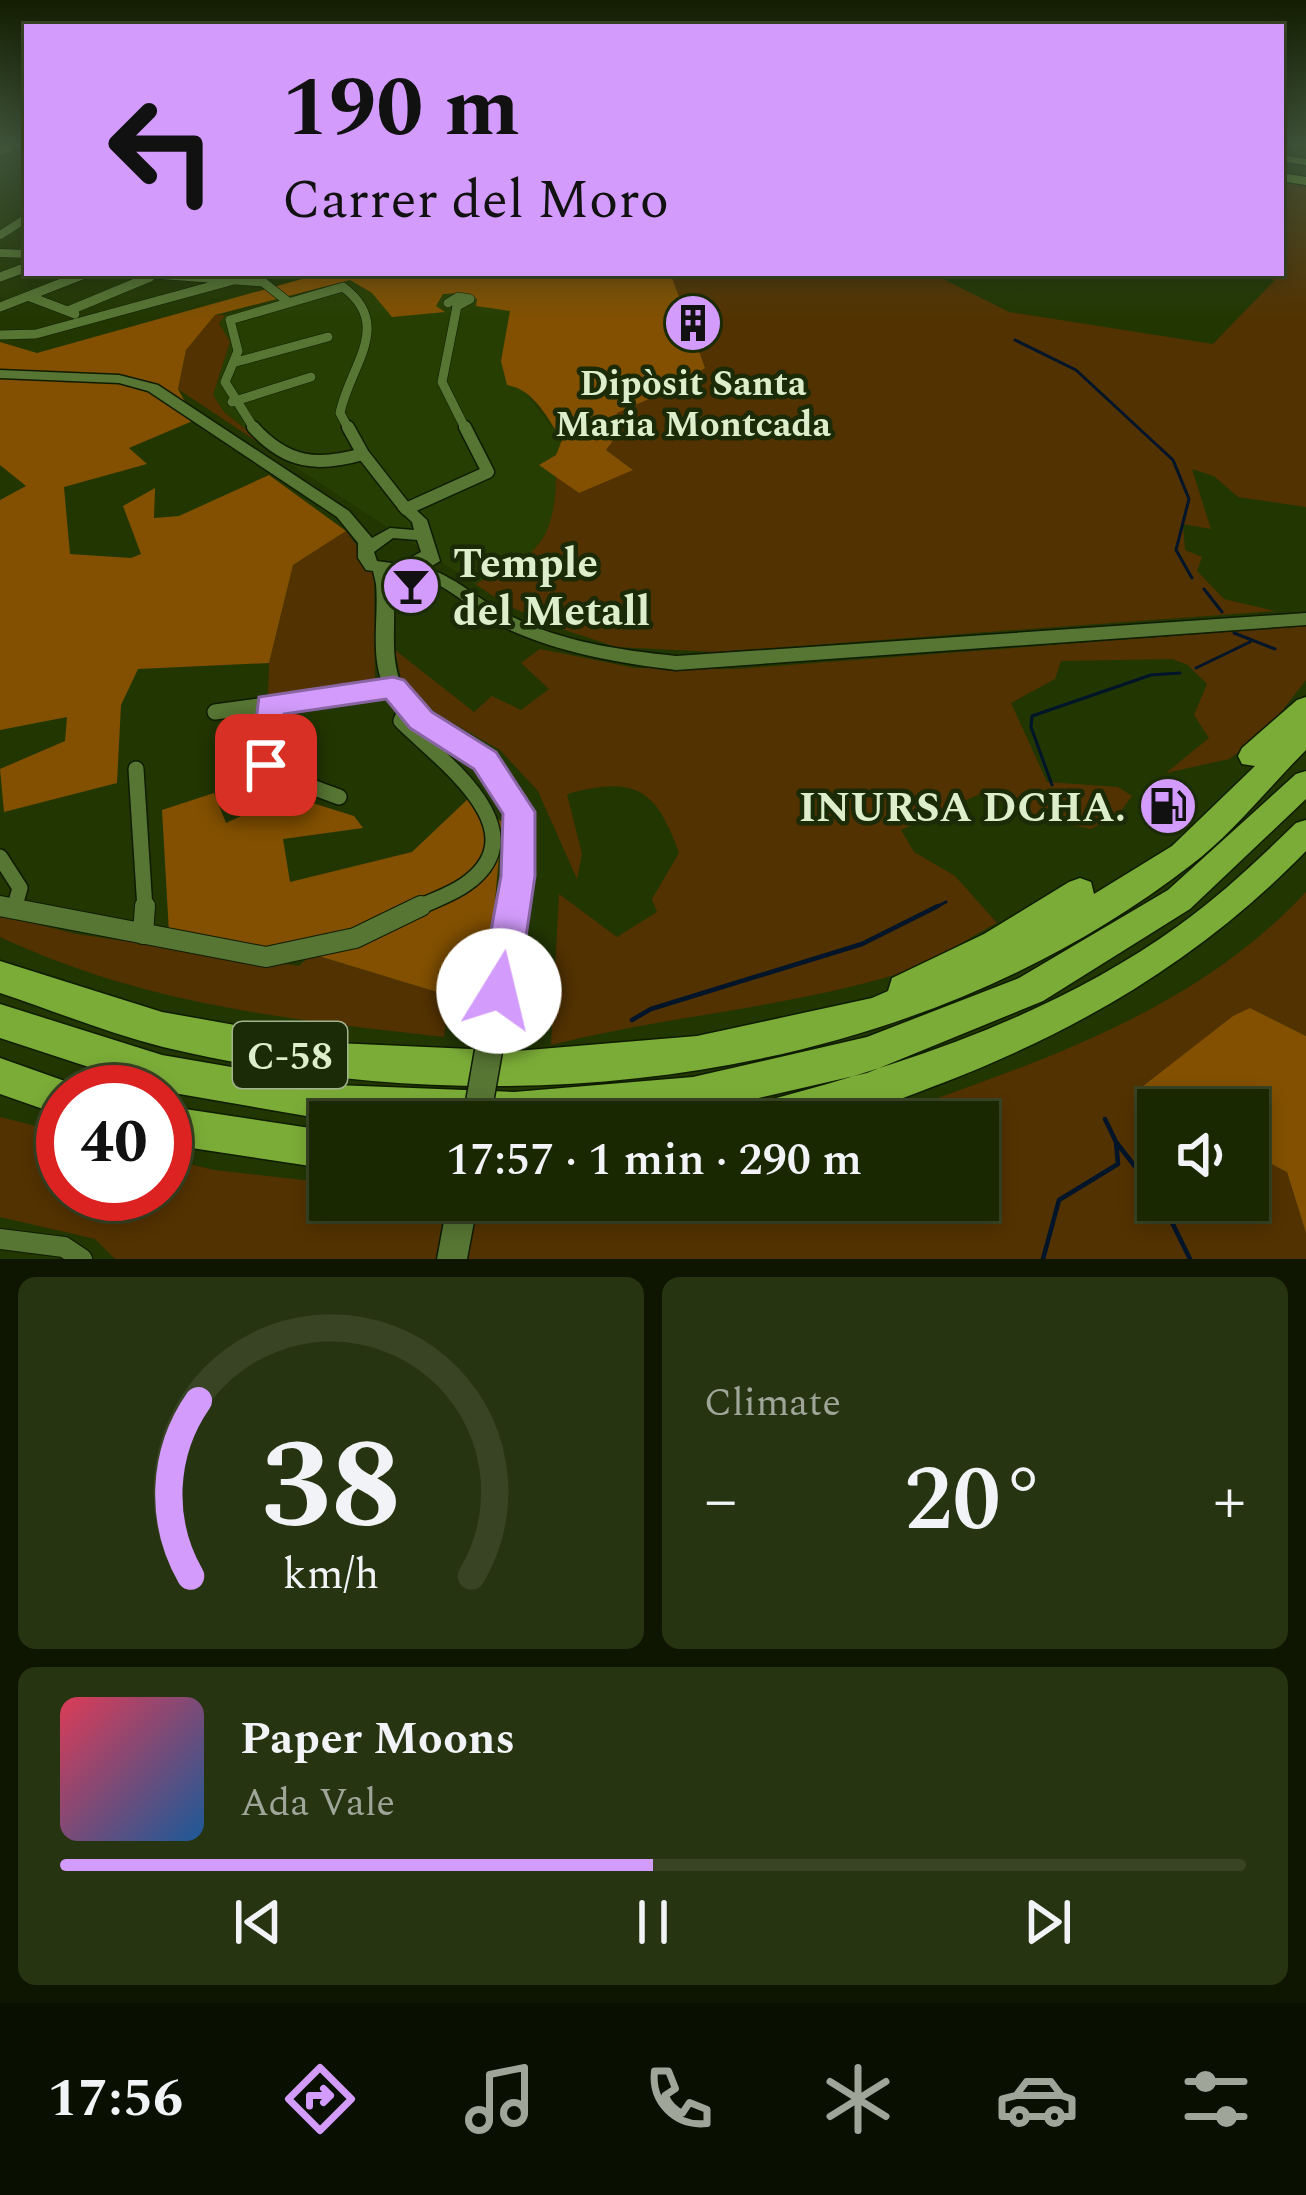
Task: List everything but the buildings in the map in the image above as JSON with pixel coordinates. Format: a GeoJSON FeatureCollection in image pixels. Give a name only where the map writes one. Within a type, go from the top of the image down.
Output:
{"type":"FeatureCollection","features":[{"type":"Feature","properties":{"kind":"highway"},"geometry":{"type":"LineString","coordinates":[[1252,756],[1306,707]]}},
{"type":"Feature","properties":{"kind":"highway","name":"C-58"},"geometry":{"type":"LineString","coordinates":[[0,977],[102,1015],[180,1035],[309,1058],[397,1066],[579,1066],[716,1049],[843,1022],[996,967],[1122,899],[1218,826],[1306,733]]}},
{"type":"Feature","properties":{"kind":"highway"},"geometry":{"type":"LineString","coordinates":[[0,1021],[158,1074],[343,1105],[526,1110],[623,1105],[708,1090],[903,1042],[1081,965],[1125,939],[1228,862],[1306,782]]}},
{"type":"Feature","properties":{"kind":"highway"},"geometry":{"type":"LineString","coordinates":[[831,1101],[928,1073],[1078,1006],[1167,951],[1244,893],[1303,837]]}},
{"type":"Feature","properties":{"kind":"highway"},"geometry":{"type":"LineString","coordinates":[[843,1022],[994,945],[1080,892]]}},
{"type":"Feature","properties":{"kind":"highway"},"geometry":{"type":"LineString","coordinates":[[0,1076],[36,1089]]}},
{"type":"Feature","properties":{"kind":"highway","name":"C-58"},"geometry":{"type":"LineString","coordinates":[[192,1130],[309,1147]]}},
{"type":"Feature","properties":{"kind":"main road"},"geometry":{"type":"LineString","coordinates":[[0,374],[119,380],[154,388],[343,514],[358,529],[368,562],[443,581],[499,618],[604,655],[676,663],[1306,620]]}},
{"type":"Feature","properties":{"kind":"main road"},"geometry":{"type":"LineString","coordinates":[[367,549],[391,533],[407,512],[419,520],[443,581]]}},
{"type":"Feature","properties":{"kind":"main road"},"geometry":{"type":"LineString","coordinates":[[358,529],[422,535]]}},
{"type":"Feature","properties":{"kind":"main road"},"geometry":{"type":"LineString","coordinates":[[396,570],[429,554]]}},
{"type":"Feature","properties":{"kind":"main road"},"geometry":{"type":"LineString","coordinates":[[396,570],[385,616],[385,653],[400,697],[485,761],[519,812],[518,876],[480,1101]]}},
{"type":"Feature","properties":{"kind":"main road"},"geometry":{"type":"LineString","coordinates":[[453,1252],[459,1221]]}},
{"type":"Feature","properties":{"kind":"street"},"geometry":{"type":"LineString","coordinates":[[12,254],[24,245]]}},
{"type":"Feature","properties":{"kind":"street"},"geometry":{"type":"LineString","coordinates":[[0,253],[24,254]]}},
{"type":"Feature","properties":{"kind":"street"},"geometry":{"type":"LineString","coordinates":[[0,307],[79,276]]}},
{"type":"Feature","properties":{"kind":"street"},"geometry":{"type":"LineString","coordinates":[[68,311],[143,276]]}},
{"type":"Feature","properties":{"kind":"street"},"geometry":{"type":"LineString","coordinates":[[163,276],[267,283],[287,302]]}},
{"type":"Feature","properties":{"kind":"street"},"geometry":{"type":"LineString","coordinates":[[0,335],[36,334],[234,280]]}},
{"type":"Feature","properties":{"kind":"street"},"geometry":{"type":"LineString","coordinates":[[363,454],[315,464],[252,427],[232,402],[225,382],[242,340],[230,320],[343,287],[368,308],[365,350],[339,408],[363,454],[407,512],[488,472],[442,382],[457,306]]}},
{"type":"Feature","properties":{"kind":"street"},"geometry":{"type":"LineString","coordinates":[[28,296],[91,320]]}},
{"type":"Feature","properties":{"kind":"street"},"geometry":{"type":"LineString","coordinates":[[236,362],[328,337]]}},
{"type":"Feature","properties":{"kind":"street"},"geometry":{"type":"LineString","coordinates":[[232,402],[311,377]]}},
{"type":"Feature","properties":{"kind":"street"},"geometry":{"type":"LineString","coordinates":[[0,856],[20,888],[7,908],[266,957],[355,938],[468,883],[489,855],[494,824],[484,804],[401,721],[400,697],[214,712]]}},
{"type":"Feature","properties":{"kind":"street"},"geometry":{"type":"LineString","coordinates":[[269,705],[266,765],[276,778],[339,796]]}},
{"type":"Feature","properties":{"kind":"street"},"geometry":{"type":"LineString","coordinates":[[136,769],[146,891],[142,934]]}},
{"type":"Feature","properties":{"kind":"street"},"geometry":{"type":"LineString","coordinates":[[0,1239],[64,1247],[82,1259]]}},
{"type":"Feature","properties":{"kind":"shaded area"},"geometry":{"type":"Polygon","coordinates":[[[1284,203],[1306,203],[1306,507],[1238,497],[1214,476],[1192,469],[1211,529],[1183,524],[1185,550],[1202,557],[1197,571],[1224,599],[1275,611],[716,652],[616,647],[556,627],[475,584],[512,566],[537,546],[551,518],[556,476],[579,493],[632,469],[606,450],[616,413],[681,385],[705,368],[692,331],[705,326],[704,320],[687,318],[672,279],[664,276],[937,276],[1009,312],[1213,344],[1274,281],[1269,276],[1284,276],[1284,203]]]}},
{"type":"Feature","properties":{"kind":"shaded area"},"geometry":{"type":"Polygon","coordinates":[[[297,276],[666,276],[672,278],[687,318],[681,326],[692,331],[705,368],[681,385],[617,413],[620,431],[606,450],[633,470],[579,493],[539,465],[556,455],[562,440],[533,399],[507,385],[501,361],[510,311],[476,306],[477,299],[464,293],[443,294],[436,306],[445,312],[392,317],[372,293],[350,280],[215,315],[186,350],[178,389],[195,420],[129,448],[147,464],[64,487],[70,554],[131,558],[141,554],[123,506],[155,488],[154,518],[179,516],[269,475],[346,531],[293,565],[269,663],[138,669],[121,705],[117,783],[4,812],[0,769],[65,741],[67,717],[0,730],[0,500],[26,486],[0,465],[0,342],[37,353],[302,279],[297,276]]]}},
{"type":"Feature","properties":{"kind":"shaded area"},"geometry":{"type":"Polygon","coordinates":[[[350,280],[372,293],[436,306],[443,294],[464,293],[477,299],[477,306],[511,311],[501,361],[562,440],[556,455],[540,465],[556,476],[555,510],[547,533],[524,562],[475,584],[286,461],[224,412],[213,395],[230,343],[219,322],[225,315],[350,280]]]}},
{"type":"Feature","properties":{"kind":"shaded area"},"geometry":{"type":"Polygon","coordinates":[[[215,315],[225,315],[219,323],[230,342],[213,395],[224,412],[286,461],[178,389],[186,350],[215,315]]]}},
{"type":"Feature","properties":{"kind":"shaded area"},"geometry":{"type":"Polygon","coordinates":[[[346,531],[374,570],[375,686],[268,696],[269,663],[293,565],[346,531]]]}},
{"type":"Feature","properties":{"kind":"shaded area"},"geometry":{"type":"Polygon","coordinates":[[[1306,626],[1306,680],[1263,735],[1229,759],[1166,773],[1209,738],[1194,715],[1207,684],[1188,665],[1172,659],[1061,661],[1055,679],[1011,703],[1047,782],[1118,787],[1132,796],[1120,812],[1091,829],[1037,818],[982,793],[901,830],[914,852],[955,876],[997,923],[936,958],[855,986],[551,1045],[559,894],[617,937],[657,912],[652,899],[679,853],[661,813],[640,792],[610,786],[567,794],[582,854],[577,879],[538,791],[500,750],[439,715],[402,684],[395,650],[474,712],[492,696],[521,710],[549,689],[521,663],[540,649],[635,668],[735,669],[1306,626]]]}},
{"type":"Feature","properties":{"kind":"shaded area"},"geometry":{"type":"Polygon","coordinates":[[[214,793],[226,823],[287,795],[354,816],[363,828],[283,839],[290,882],[412,852],[469,798],[502,822],[492,935],[450,996],[312,954],[169,933],[162,810],[214,793]]]}},
{"type":"Feature","properties":{"kind":"shaded area"},"geometry":{"type":"Polygon","coordinates":[[[1306,892],[1306,1036],[1250,1008],[1137,1089],[1137,1221],[1269,1221],[1269,1163],[1287,1172],[1306,1233],[1306,1259],[468,1259],[474,1221],[999,1221],[999,1101],[929,1101],[1103,1033],[1211,973],[1306,892]]]}},
{"type":"Feature","properties":{"kind":"shaded area"},"geometry":{"type":"Polygon","coordinates":[[[0,915],[76,934],[299,966],[312,954],[450,996],[444,1037],[273,1015],[163,994],[109,979],[0,937],[0,915]]]}},
{"type":"Feature","properties":{"kind":"shaded area"},"geometry":{"type":"Polygon","coordinates":[[[1250,1008],[1306,1036],[1306,1233],[1287,1172],[1269,1163],[1269,1089],[1139,1089],[1250,1008]]]}},
{"type":"Feature","properties":{"kind":"shaded area"},"geometry":{"type":"Polygon","coordinates":[[[0,1117],[36,1126],[36,1221],[192,1221],[192,1165],[309,1181],[309,1221],[442,1221],[436,1259],[115,1259],[95,1239],[0,1217],[0,1117]]]}},
{"type":"Feature","properties":{"kind":"waterway"},"geometry":{"type":"LineString","coordinates":[[1015,340],[1076,370],[1173,460],[1189,499],[1176,550],[1192,578]]}},
{"type":"Feature","properties":{"kind":"waterway"},"geometry":{"type":"LineString","coordinates":[[1204,589],[1222,612]]}},
{"type":"Feature","properties":{"kind":"waterway"},"geometry":{"type":"LineString","coordinates":[[1234,633],[1275,649]]}},
{"type":"Feature","properties":{"kind":"waterway"},"geometry":{"type":"LineString","coordinates":[[1196,668],[1250,642]]}},
{"type":"Feature","properties":{"kind":"waterway"},"geometry":{"type":"LineString","coordinates":[[1052,785],[1031,727],[1032,716],[1151,675],[1180,673]]}},
{"type":"Feature","properties":{"kind":"waterway"},"geometry":{"type":"LineString","coordinates":[[632,1020],[651,1009],[862,944],[946,902]]}},
{"type":"Feature","properties":{"kind":"waterway"},"geometry":{"type":"LineString","coordinates":[[1105,1119],[1116,1142]]}},
{"type":"Feature","properties":{"kind":"waterway"},"geometry":{"type":"LineString","coordinates":[[1043,1259],[1059,1200],[1118,1164],[1116,1142]]}},
{"type":"Feature","properties":{"kind":"waterway"},"geometry":{"type":"LineString","coordinates":[[1116,1142],[1137,1169]]}},
{"type":"Feature","properties":{"kind":"waterway"},"geometry":{"type":"LineString","coordinates":[[1171,1221],[1190,1259]]}},
{"type":"Feature","properties":{"kind":"place","name":"Dipòsit Santa Maria Montcada"},"geometry":{"type":"Point","coordinates":[693,323]}},
{"type":"Feature","properties":{"kind":"place","name":"Temple del Metall"},"geometry":{"type":"Point","coordinates":[411,586]}},
{"type":"Feature","properties":{"kind":"place","name":"INURSA DCHA."},"geometry":{"type":"Point","coordinates":[1168,806]}},
{"type":"Feature","properties":{"kind":"route"},"geometry":{"type":"LineString","coordinates":[[266,765],[269,705],[393,687],[421,720],[485,761],[519,812],[518,876],[499,991]]}}]}
